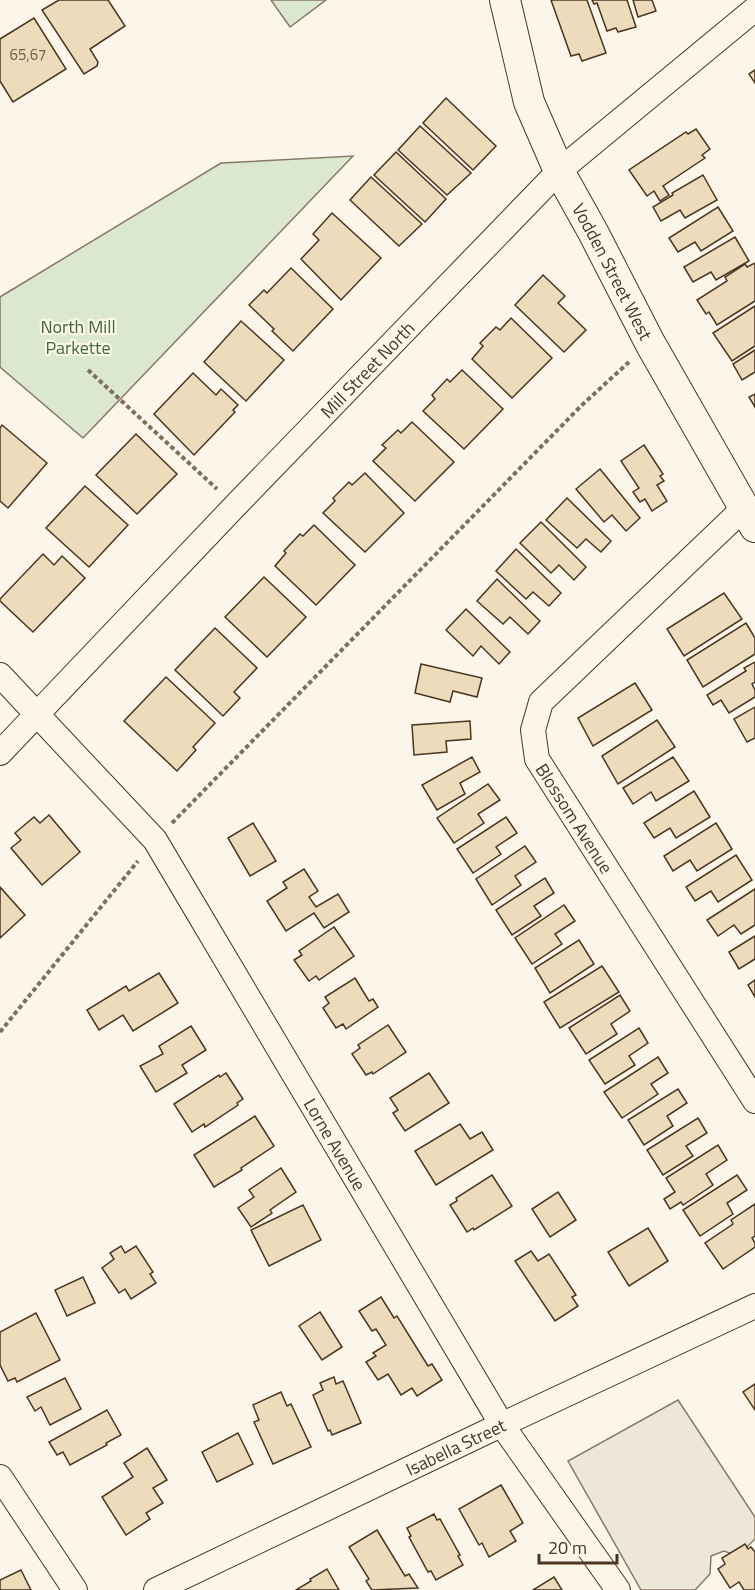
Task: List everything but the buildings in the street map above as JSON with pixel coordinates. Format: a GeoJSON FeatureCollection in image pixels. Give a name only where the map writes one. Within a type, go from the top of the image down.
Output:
{"type":"FeatureCollection","features":[{"type":"Feature","properties":{"kind":"street","name":"Vodden Street West"},"geometry":{"type":"LineString","coordinates":[[505,0],[530,102],[559,171],[650,343],[749,518]]}},
{"type":"Feature","properties":{"kind":"street","name":"Mill Street North"},"geometry":{"type":"LineString","coordinates":[[0,753],[559,171],[755,9]]}},
{"type":"Feature","properties":{"kind":"street","name":"Blossom Avenue"},"geometry":{"type":"LineString","coordinates":[[749,518],[541,702],[533,730],[537,759],[755,1101]]}},
{"type":"Feature","properties":{"kind":"street","name":"Lorne Avenue"},"geometry":{"type":"LineString","coordinates":[[0,675],[155,840],[502,1425],[618,1590]]}},
{"type":"Feature","properties":{"kind":"street","name":"Isabella Street"},"geometry":{"type":"LineString","coordinates":[[156,1590],[755,1306]]}},
{"type":"Feature","properties":{"kind":"street"},"geometry":{"type":"LineString","coordinates":[[0,1477],[75,1590]]}},
{"type":"Feature","properties":{"kind":"path"},"geometry":{"type":"LineString","coordinates":[[166,829],[574,413],[650,343]]}},
{"type":"Feature","properties":{"kind":"path"},"geometry":{"type":"LineString","coordinates":[[88,370],[235,506]]}},
{"type":"Feature","properties":{"kind":"path"},"geometry":{"type":"LineString","coordinates":[[0,1032],[140,858]]}},
{"type":"Feature","properties":{"kind":"green space"},"geometry":{"type":"Polygon","coordinates":[[[271,0],[326,0],[290,27],[271,0]]]}},
{"type":"Feature","properties":{"kind":"green space","name":"North Mill Parkette"},"geometry":{"type":"Polygon","coordinates":[[[353,156],[83,438],[0,367],[0,297],[221,163],[353,156]]]}},
{"type":"Feature","properties":{"kind":"shaded area"},"geometry":{"type":"Polygon","coordinates":[[[678,1400],[755,1517],[755,1539],[738,1556],[724,1551],[711,1556],[710,1574],[695,1590],[641,1590],[568,1461],[678,1400]]]}}]}
